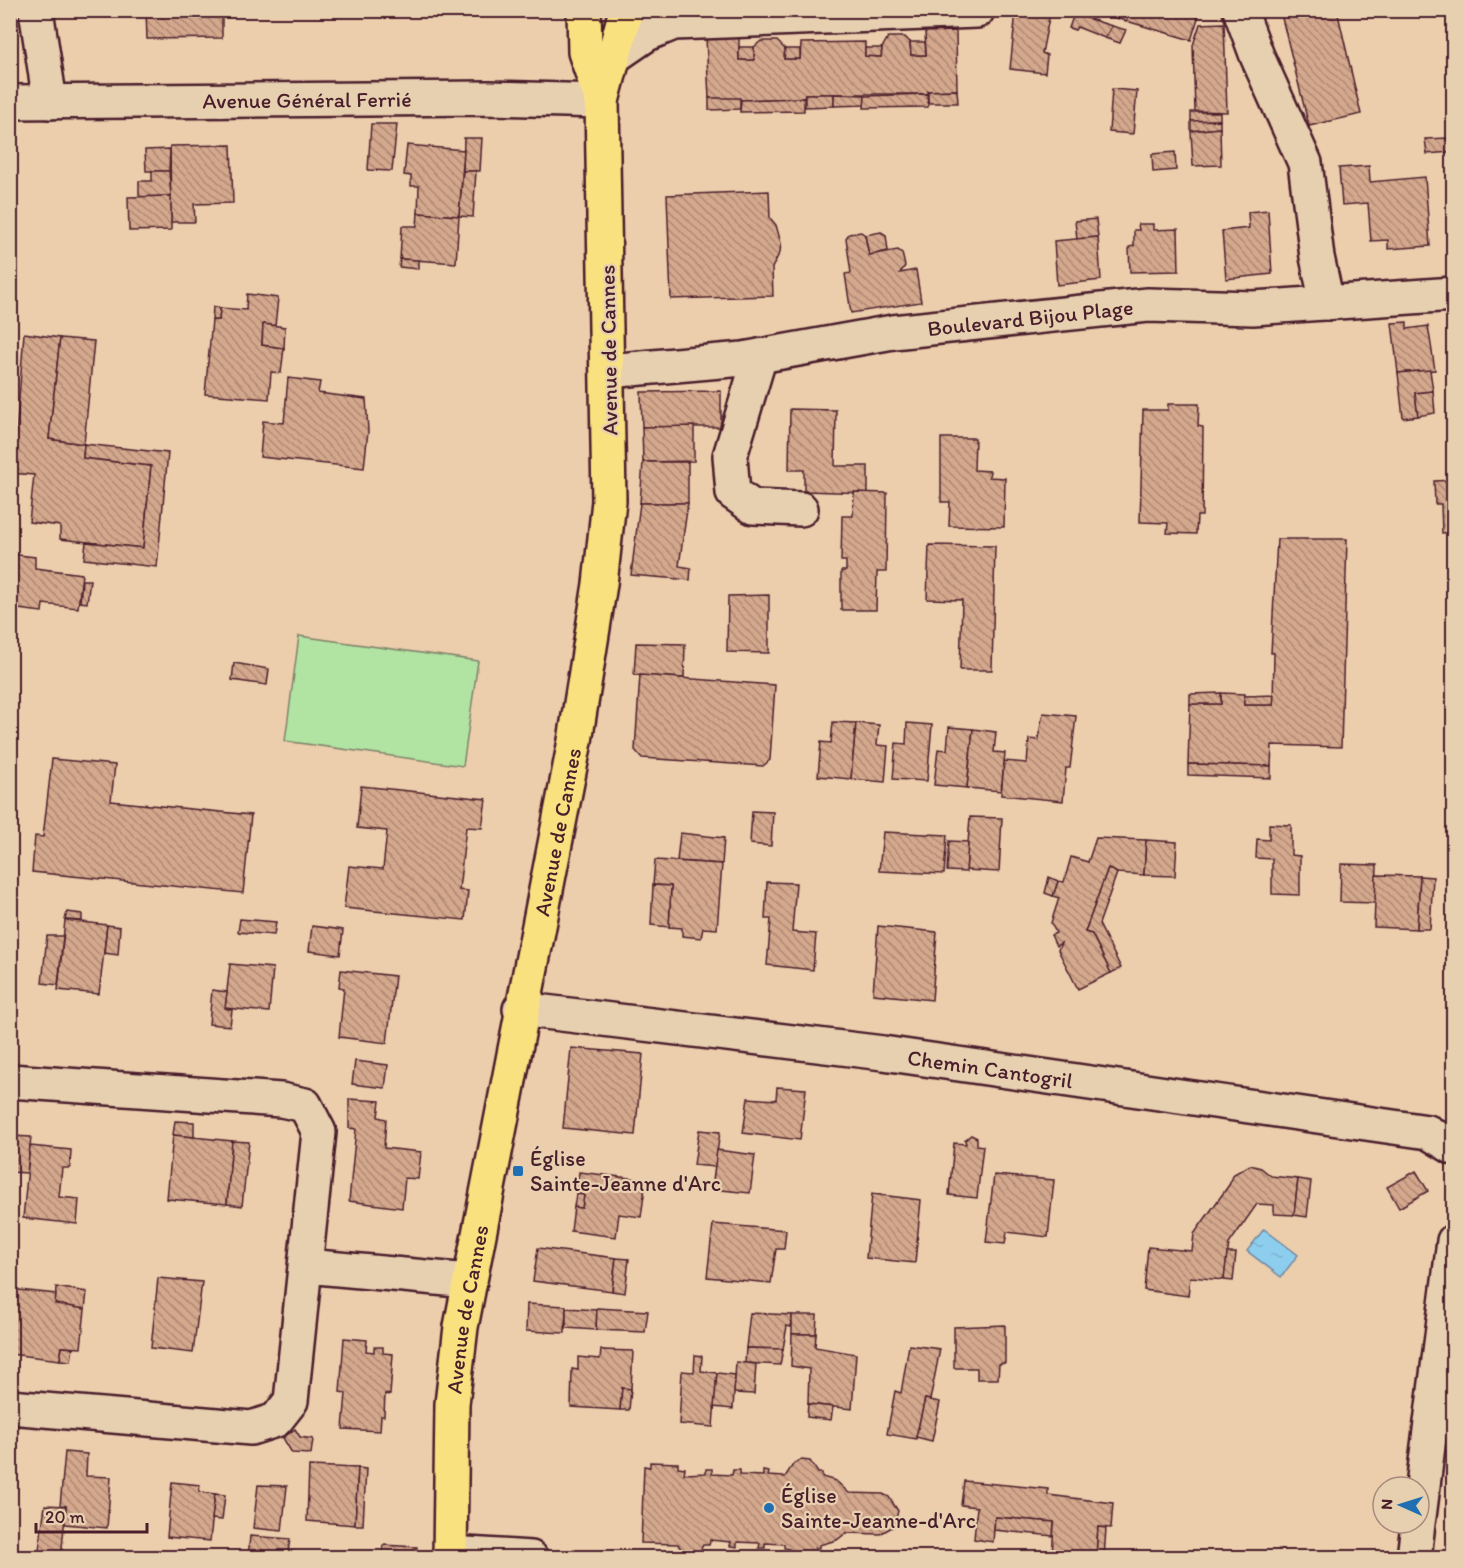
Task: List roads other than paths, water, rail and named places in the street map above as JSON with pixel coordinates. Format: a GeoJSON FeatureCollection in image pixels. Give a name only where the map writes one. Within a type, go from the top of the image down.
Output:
{"type":"FeatureCollection","features":[{"type":"Feature","properties":{"kind":"main road","name":"Avenue de Cannes"},"geometry":{"type":"LineString","coordinates":[[584,10],[585,52],[602,101]]}},
{"type":"Feature","properties":{"kind":"main road","name":"Avenue de Cannes"},"geometry":{"type":"LineString","coordinates":[[450,1555],[453,1383],[469,1281],[520,1009],[574,741],[600,584],[609,501],[602,101],[619,28]]}},
{"type":"Feature","properties":{"kind":"street"},"geometry":{"type":"LineString","coordinates":[[36,10],[50,102]]}},
{"type":"Feature","properties":{"kind":"street"},"geometry":{"type":"LineString","coordinates":[[1240,10],[1257,56],[1305,163],[1317,257],[1327,303]]}},
{"type":"Feature","properties":{"kind":"street"},"geometry":{"type":"LineString","coordinates":[[619,28],[647,34],[674,24],[977,11]]}},
{"type":"Feature","properties":{"kind":"street","name":"Avenue Général Ferrié"},"geometry":{"type":"LineString","coordinates":[[10,102],[489,98],[602,101]]}},
{"type":"Feature","properties":{"kind":"street","name":"Boulevard Bijou Plage"},"geometry":{"type":"LineString","coordinates":[[608,371],[760,356],[893,332],[1148,305],[1252,308],[1454,294]]}},
{"type":"Feature","properties":{"kind":"street"},"geometry":{"type":"LineString","coordinates":[[760,356],[730,456],[733,493],[753,507],[801,509]]}},
{"type":"Feature","properties":{"kind":"street","name":"Chemin Cantogril"},"geometry":{"type":"LineString","coordinates":[[520,1009],[883,1053],[1428,1132],[1454,1148]]}},
{"type":"Feature","properties":{"kind":"street"},"geometry":{"type":"LineString","coordinates":[[10,1081],[281,1100],[305,1105],[319,1132],[291,1401],[276,1420],[251,1428],[10,1407]]}},
{"type":"Feature","properties":{"kind":"street"},"geometry":{"type":"LineString","coordinates":[[1425,1475],[1450,1306],[1454,1241]]}},
{"type":"Feature","properties":{"kind":"street"},"geometry":{"type":"LineString","coordinates":[[306,1266],[469,1281]]}},
{"type":"Feature","properties":{"kind":"street"},"geometry":{"type":"LineString","coordinates":[[1414,1557],[1417,1535]]}},
{"type":"Feature","properties":{"kind":"street"},"geometry":{"type":"LineString","coordinates":[[450,1555],[531,1557]]}},
{"type":"Feature","properties":{"kind":"water"},"geometry":{"type":"Polygon","coordinates":[[[1264,1229],[1298,1255],[1281,1277],[1247,1251],[1264,1229]]]}},
{"type":"Feature","properties":{"kind":"place","name":"Église Sainte-Jeanne d'Arc"},"geometry":{"type":"Point","coordinates":[518,1171]}},
{"type":"Feature","properties":{"kind":"place","name":"Église Sainte-Jeanne-d'Arc"},"geometry":{"type":"Point","coordinates":[769,1508]}}]}
